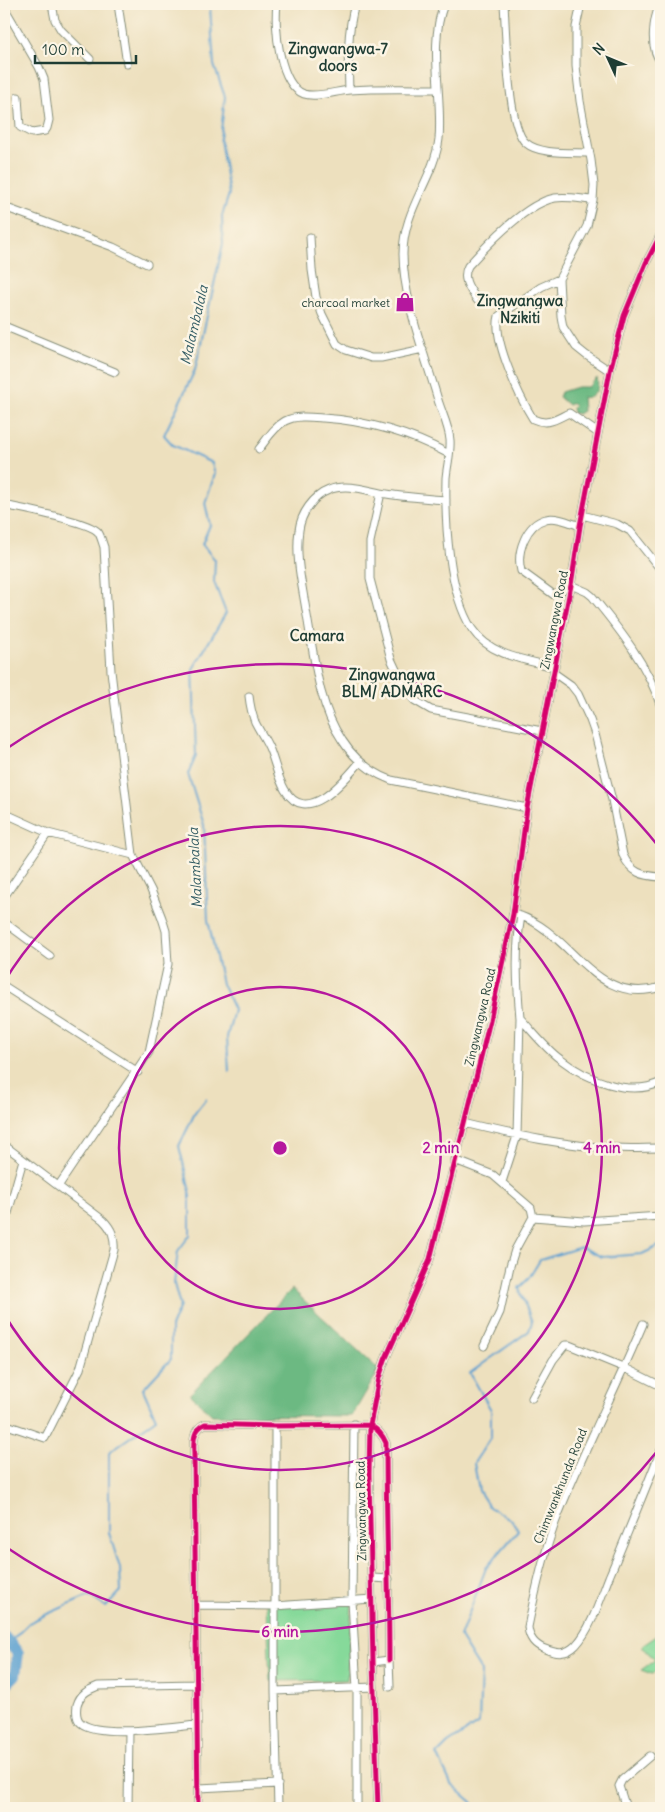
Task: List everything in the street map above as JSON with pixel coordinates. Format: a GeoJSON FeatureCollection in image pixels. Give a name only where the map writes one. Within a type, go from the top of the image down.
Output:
{"type":"FeatureCollection","features":[{"type":"Feature","properties":{"kind":"street"},"geometry":{"type":"LineString","coordinates":[[52,4],[55,20],[61,30],[90,59]]}},
{"type":"Feature","properties":{"kind":"street"},"geometry":{"type":"LineString","coordinates":[[118,4],[128,64]]}},
{"type":"Feature","properties":{"kind":"street"},"geometry":{"type":"LineString","coordinates":[[278,4],[275,16],[279,49],[288,77],[298,91],[306,95],[349,90],[438,89]]}},
{"type":"Feature","properties":{"kind":"street"},"geometry":{"type":"LineString","coordinates":[[349,90],[347,56],[351,18],[355,4]]}},
{"type":"Feature","properties":{"kind":"street"},"geometry":{"type":"LineString","coordinates":[[444,4],[438,25],[438,140],[434,158],[404,231],[403,252],[406,288],[450,440],[446,500],[455,589],[464,616],[473,631],[490,646],[502,653],[555,670],[578,694],[598,742],[623,854],[627,863],[633,870],[661,877]]}},
{"type":"Feature","properties":{"kind":"street"},"geometry":{"type":"LineString","coordinates":[[504,4],[514,119],[521,137],[526,143],[535,148],[554,152],[590,153]]}},
{"type":"Feature","properties":{"kind":"street"},"geometry":{"type":"LineString","coordinates":[[581,4],[576,27],[576,66],[580,101],[593,172],[593,200],[587,226],[559,278],[561,316],[563,327],[569,338],[586,355],[610,371]]}},
{"type":"Feature","properties":{"kind":"street"},"geometry":{"type":"LineString","coordinates":[[660,4],[657,9],[654,41],[655,52],[661,62]]}},
{"type":"Feature","properties":{"kind":"street"},"geometry":{"type":"LineString","coordinates":[[4,7],[44,78],[49,120],[45,131],[32,133],[20,127],[18,97]]}},
{"type":"Feature","properties":{"kind":"street"},"geometry":{"type":"LineString","coordinates":[[477,300],[465,279],[464,272],[526,211],[541,202],[556,197],[593,200]]}},
{"type":"Feature","properties":{"kind":"street"},"geometry":{"type":"LineString","coordinates":[[4,207],[113,247],[147,264]]}},
{"type":"Feature","properties":{"kind":"street","name":"Zingwangwa Road"},"geometry":{"type":"LineString","coordinates":[[378,1808],[372,1662],[370,1425],[382,1369],[430,1258],[465,1123],[513,914],[527,808],[555,670],[610,371],[624,316],[638,281],[661,236]]}},
{"type":"Feature","properties":{"kind":"street"},"geometry":{"type":"LineString","coordinates":[[310,237],[316,296],[322,314],[337,344],[346,350],[371,358],[380,358],[424,349]]}},
{"type":"Feature","properties":{"kind":"street"},"geometry":{"type":"LineString","coordinates":[[559,278],[533,292],[499,316],[499,335],[502,349],[509,371],[533,419],[538,422],[548,423],[569,414],[598,433]]}},
{"type":"Feature","properties":{"kind":"street"},"geometry":{"type":"LineString","coordinates":[[4,326],[115,372]]}},
{"type":"Feature","properties":{"kind":"street"},"geometry":{"type":"LineString","coordinates":[[259,449],[282,423],[296,418],[310,417],[378,426],[431,445],[448,454]]}},
{"type":"Feature","properties":{"kind":"street"},"geometry":{"type":"LineString","coordinates":[[446,500],[382,493],[365,489],[337,488],[329,490],[310,504],[302,518],[299,531],[299,552],[320,685],[336,729],[351,753],[374,773],[391,780],[527,808]]}},
{"type":"Feature","properties":{"kind":"street"},"geometry":{"type":"LineString","coordinates":[[382,493],[370,542],[370,579],[391,659],[405,689],[414,700],[432,710],[542,731]]}},
{"type":"Feature","properties":{"kind":"street"},"geometry":{"type":"LineString","coordinates":[[4,505],[91,527],[98,532],[101,538],[104,547],[111,671],[133,855],[162,918],[168,949],[168,964],[149,1052],[138,1072],[59,1185]]}},
{"type":"Feature","properties":{"kind":"street"},"geometry":{"type":"LineString","coordinates":[[582,515],[617,524],[630,531],[661,570]]}},
{"type":"Feature","properties":{"kind":"street"},"geometry":{"type":"LineString","coordinates":[[580,526],[552,518],[534,525],[525,537],[520,554],[521,571],[556,596],[564,588],[571,585],[592,596],[624,637],[649,676],[661,706]]}},
{"type":"Feature","properties":{"kind":"street"},"geometry":{"type":"LineString","coordinates":[[249,696],[254,718],[267,743],[281,781],[291,797],[308,804],[324,798],[340,785],[360,762]]}},
{"type":"Feature","properties":{"kind":"street"},"geometry":{"type":"LineString","coordinates":[[4,813],[48,833],[133,855]]}},
{"type":"Feature","properties":{"kind":"street"},"geometry":{"type":"LineString","coordinates":[[4,897],[48,833]]}},
{"type":"Feature","properties":{"kind":"street"},"geometry":{"type":"LineString","coordinates":[[513,914],[541,925],[606,982],[619,988],[635,991],[661,987]]}},
{"type":"Feature","properties":{"kind":"street"},"geometry":{"type":"LineString","coordinates":[[502,1182],[517,1136],[520,1018],[516,974],[521,916]]}},
{"type":"Feature","properties":{"kind":"street"},"geometry":{"type":"LineString","coordinates":[[4,922],[50,956]]}},
{"type":"Feature","properties":{"kind":"street"},"geometry":{"type":"LineString","coordinates":[[4,986],[138,1072]]}},
{"type":"Feature","properties":{"kind":"street"},"geometry":{"type":"LineString","coordinates":[[520,1018],[559,1059],[597,1080],[619,1086],[636,1087],[656,1085],[661,1082]]}},
{"type":"Feature","properties":{"kind":"street"},"geometry":{"type":"LineString","coordinates":[[465,1123],[517,1136],[591,1147],[661,1148]]}},
{"type":"Feature","properties":{"kind":"street"},"geometry":{"type":"LineString","coordinates":[[4,1146],[59,1185],[103,1220],[110,1227],[115,1240],[114,1250],[80,1369],[45,1438],[4,1424]]}},
{"type":"Feature","properties":{"kind":"street"},"geometry":{"type":"LineString","coordinates":[[4,1227],[23,1160]]}},
{"type":"Feature","properties":{"kind":"street"},"geometry":{"type":"LineString","coordinates":[[455,1160],[485,1170],[502,1182],[530,1208],[534,1217]]}},
{"type":"Feature","properties":{"kind":"street"},"geometry":{"type":"LineString","coordinates":[[534,1217],[584,1221],[661,1216]]}},
{"type":"Feature","properties":{"kind":"street"},"geometry":{"type":"LineString","coordinates":[[484,1346],[500,1312],[510,1266],[516,1250],[534,1217]]}},
{"type":"Feature","properties":{"kind":"street","name":"Chimwankhunda Road"},"geometry":{"type":"LineString","coordinates":[[644,1324],[579,1464],[547,1548],[528,1627],[529,1636],[541,1648],[556,1653],[567,1652],[576,1645],[582,1636],[602,1596],[661,1450]]}},
{"type":"Feature","properties":{"kind":"street"},"geometry":{"type":"LineString","coordinates":[[532,1398],[565,1345],[625,1368],[661,1386]]}},
{"type":"Feature","properties":{"kind":"street"},"geometry":{"type":"LineString","coordinates":[[198,1808],[194,1435],[196,1430],[205,1424],[275,1426],[354,1424],[370,1425],[379,1430],[386,1443],[390,1687]]}},
{"type":"Feature","properties":{"kind":"street"},"geometry":{"type":"LineString","coordinates":[[354,1424],[352,1601],[357,1689],[357,1808]]}},
{"type":"Feature","properties":{"kind":"street"},"geometry":{"type":"LineString","coordinates":[[275,1426],[275,1691],[278,1808]]}},
{"type":"Feature","properties":{"kind":"street"},"geometry":{"type":"LineString","coordinates":[[372,1578],[389,1579]]}},
{"type":"Feature","properties":{"kind":"street"},"geometry":{"type":"LineString","coordinates":[[197,1606],[275,1606],[372,1599]]}},
{"type":"Feature","properties":{"kind":"street"},"geometry":{"type":"LineString","coordinates":[[372,1662],[389,1660]]}},
{"type":"Feature","properties":{"kind":"street"},"geometry":{"type":"LineString","coordinates":[[196,1684],[98,1686],[82,1694],[78,1700],[76,1710],[77,1718],[84,1725],[93,1728],[129,1732],[196,1725]]}},
{"type":"Feature","properties":{"kind":"street"},"geometry":{"type":"LineString","coordinates":[[275,1691],[374,1687]]}},
{"type":"Feature","properties":{"kind":"street"},"geometry":{"type":"LineString","coordinates":[[128,1808],[129,1732]]}},
{"type":"Feature","properties":{"kind":"street"},"geometry":{"type":"LineString","coordinates":[[626,1808],[619,1786],[622,1780],[650,1756]]}},
{"type":"Feature","properties":{"kind":"street"},"geometry":{"type":"LineString","coordinates":[[199,1788],[278,1784]]}},
{"type":"Feature","properties":{"kind":"green space"},"geometry":{"type":"Polygon","coordinates":[[[597,378],[597,390],[590,397],[582,397],[583,411],[578,414],[573,413],[572,408],[575,405],[573,403],[568,405],[559,397],[561,392],[577,387],[588,387],[597,378]]]}},
{"type":"Feature","properties":{"kind":"green space"},"geometry":{"type":"Polygon","coordinates":[[[292,1289],[379,1370],[352,1416],[212,1415],[190,1394],[292,1289]]]}},
{"type":"Feature","properties":{"kind":"green space"},"geometry":{"type":"Polygon","coordinates":[[[352,1601],[347,1680],[270,1681],[267,1602],[352,1601]]]}},
{"type":"Feature","properties":{"kind":"green space"},"geometry":{"type":"Polygon","coordinates":[[[661,1633],[661,1667],[652,1674],[641,1670],[655,1660],[642,1646],[661,1633]]]}},
{"type":"Feature","properties":{"kind":"waterway","name":"Malambalala"},"geometry":{"type":"LineString","coordinates":[[211,4],[214,65],[225,97],[220,139],[229,194],[222,216],[223,244],[195,370],[164,435],[173,445],[212,463],[215,474],[205,503],[210,525],[202,544],[215,560],[214,582],[226,613],[193,669],[196,756],[188,774],[204,825],[208,920],[222,984],[234,1010],[227,1037],[229,1072]]}},
{"type":"Feature","properties":{"kind":"waterway","name":"Malambalala"},"geometry":{"type":"LineString","coordinates":[[9,1643],[29,1623],[45,1615],[89,1596],[106,1607],[121,1591],[120,1568],[109,1533],[109,1452],[156,1419],[143,1389],[171,1359],[171,1327],[180,1306],[174,1284],[178,1251],[190,1235],[190,1191],[179,1146],[195,1113],[206,1099]]}},
{"type":"Feature","properties":{"kind":"waterway"},"geometry":{"type":"LineString","coordinates":[[476,1808],[472,1802],[451,1784],[437,1754],[448,1743],[479,1723],[481,1671],[460,1637],[486,1568],[518,1531],[512,1520],[489,1507],[479,1491],[474,1463],[491,1437],[491,1410],[470,1373],[529,1331],[532,1322],[519,1288],[529,1278],[540,1260],[581,1247],[602,1257],[642,1254],[661,1245]]}},
{"type":"Feature","properties":{"kind":"waterway"},"geometry":{"type":"LineString","coordinates":[[4,1637],[18,1653],[15,1675],[4,1686]]}},
{"type":"Feature","properties":{"kind":"cycle path"},"geometry":{"type":"LineString","coordinates":[[378,1808],[369,1474],[370,1425],[379,1378],[385,1360],[430,1259],[465,1123],[513,914],[527,808],[571,585],[580,526],[610,371],[624,316],[646,263],[661,234]]}},
{"type":"Feature","properties":{"kind":"cycle path"},"geometry":{"type":"LineString","coordinates":[[198,1808],[194,1448],[194,1438],[197,1430],[205,1424],[275,1426],[370,1425],[378,1431],[386,1443],[389,1660]]}},
{"type":"Feature","properties":{"kind":"place","name":"charcoal market"},"geometry":{"type":"Point","coordinates":[405,302]}},
{"type":"Feature","properties":{"kind":"district","name":"Zingwangwa-7 doors"},"geometry":{"type":"Point","coordinates":[338,56]}},
{"type":"Feature","properties":{"kind":"district","name":"Zingwangwa Nzikiti"},"geometry":{"type":"Point","coordinates":[520,308]}},
{"type":"Feature","properties":{"kind":"district","name":"Camara"},"geometry":{"type":"Point","coordinates":[317,635]}},
{"type":"Feature","properties":{"kind":"district","name":"Zingwangwa BLM/ ADMARC"},"geometry":{"type":"Point","coordinates":[392,682]}}]}
